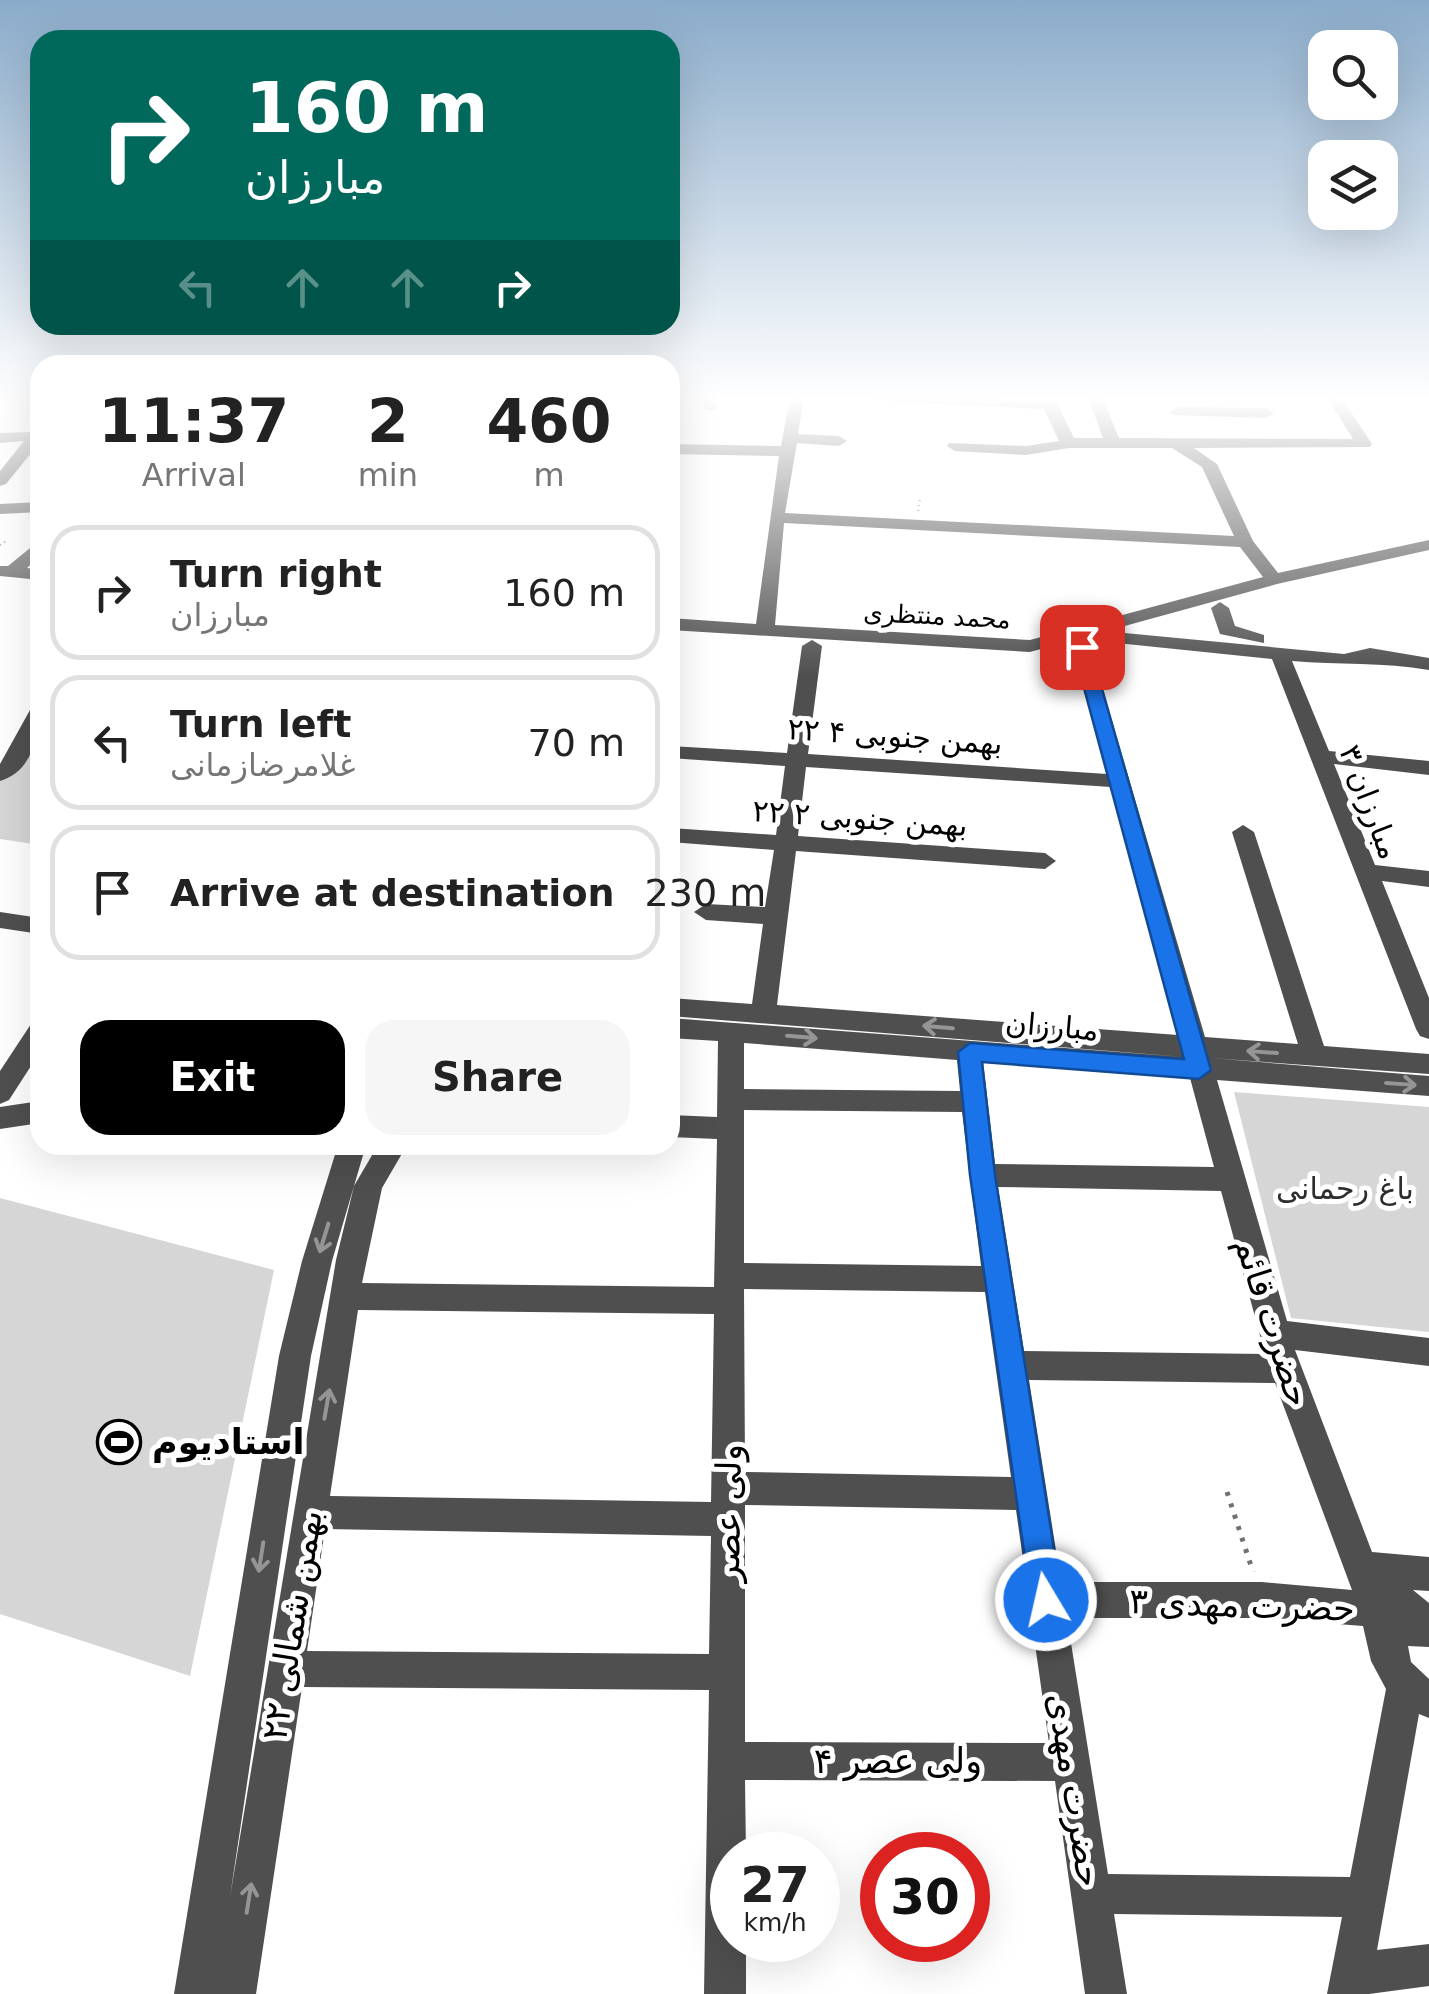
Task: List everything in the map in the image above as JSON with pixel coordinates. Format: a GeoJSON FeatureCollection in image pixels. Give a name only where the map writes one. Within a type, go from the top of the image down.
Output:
{"type":"FeatureCollection","features":[{"type":"Feature","properties":{"kind":"street"},"geometry":{"type":"LineString","coordinates":[[764,630],[781,490]]}},
{"type":"Feature","properties":{"kind":"street"},"geometry":{"type":"LineString","coordinates":[[1220,490],[1245,542],[1274,579]]}},
{"type":"Feature","properties":{"kind":"street"},"geometry":{"type":"LineString","coordinates":[[0,509],[30,508]]}},
{"type":"Feature","properties":{"kind":"street"},"geometry":{"type":"LineString","coordinates":[[776,518],[1245,542]]}},
{"type":"Feature","properties":{"kind":"street","name":"محمد منتظری"},"geometry":{"type":"LineString","coordinates":[[680,625],[1030,646],[1274,579],[1429,545]]}},
{"type":"Feature","properties":{"kind":"street"},"geometry":{"type":"LineString","coordinates":[[6,572],[30,553]]}},
{"type":"Feature","properties":{"kind":"street"},"geometry":{"type":"LineString","coordinates":[[1383,554],[1403,566]]}},
{"type":"Feature","properties":{"kind":"street","name":"محمد منتظری"},"geometry":{"type":"LineString","coordinates":[[680,637],[1016,659],[1082,647],[1220,608],[1429,560]]}},
{"type":"Feature","properties":{"kind":"street"},"geometry":{"type":"LineString","coordinates":[[1220,608],[1222,623],[1236,635],[1342,646],[1384,658],[1429,664]]}},
{"type":"Feature","properties":{"kind":"street"},"geometry":{"type":"LineString","coordinates":[[1114,638],[1344,660],[1384,658]]}},
{"type":"Feature","properties":{"kind":"street"},"geometry":{"type":"LineString","coordinates":[[763,1014],[812,646]]}},
{"type":"Feature","properties":{"kind":"street","name":"حضرت قائم"},"geometry":{"type":"LineString","coordinates":[[1082,647],[1116,781],[1285,1369],[1376,1610],[1408,1683]]}},
{"type":"Feature","properties":{"kind":"street","name":"مبارزان ۳"},"geometry":{"type":"LineString","coordinates":[[1279,652],[1429,1029]]}},
{"type":"Feature","properties":{"kind":"street"},"geometry":{"type":"LineString","coordinates":[[0,774],[14,764],[30,731]]}},
{"type":"Feature","properties":{"kind":"street","name":"۲۲ بهمن جنوبی ۴"},"geometry":{"type":"LineString","coordinates":[[680,753],[1116,781]]}},
{"type":"Feature","properties":{"kind":"street"},"geometry":{"type":"LineString","coordinates":[[1319,756],[1429,768]]}},
{"type":"Feature","properties":{"kind":"street"},"geometry":{"type":"LineString","coordinates":[[1244,832],[1314,1055]]}},
{"type":"Feature","properties":{"kind":"street","name":"۲۲ بهمن جنوبی ۲"},"geometry":{"type":"LineString","coordinates":[[680,836],[1046,861]]}},
{"type":"Feature","properties":{"kind":"street"},"geometry":{"type":"LineString","coordinates":[[1364,871],[1429,879]]}},
{"type":"Feature","properties":{"kind":"street"},"geometry":{"type":"LineString","coordinates":[[706,912],[776,916]]}},
{"type":"Feature","properties":{"kind":"street"},"geometry":{"type":"LineString","coordinates":[[0,920],[30,924]]}},
{"type":"Feature","properties":{"kind":"street","name":"مبارزان"},"geometry":{"type":"LineString","coordinates":[[680,1007],[1196,1058],[1429,1086]]}},
{"type":"Feature","properties":{"kind":"street","name":"مبارزان"},"geometry":{"type":"LineString","coordinates":[[680,1028],[970,1052],[1196,1058],[1314,1055],[1429,1064]]}},
{"type":"Feature","properties":{"kind":"street","name":"ولی عصر"},"geometry":{"type":"LineString","coordinates":[[725,1994],[732,1031]]}},
{"type":"Feature","properties":{"kind":"street"},"geometry":{"type":"LineString","coordinates":[[0,1092],[30,1046]]}},
{"type":"Feature","properties":{"kind":"street","name":"حضرت مهدی"},"geometry":{"type":"LineString","coordinates":[[970,1052],[982,1175],[1106,1994]]}},
{"type":"Feature","properties":{"kind":"street"},"geometry":{"type":"LineString","coordinates":[[680,1124],[731,1113],[975,1102]]}},
{"type":"Feature","properties":{"kind":"street"},"geometry":{"type":"LineString","coordinates":[[0,1118],[30,1114]]}},
{"type":"Feature","properties":{"kind":"street","name":"۲۲ بهمن شمالی"},"geometry":{"type":"LineString","coordinates":[[195,1994],[295,1356],[317,1260],[349,1155]]}},
{"type":"Feature","properties":{"kind":"street","name":"۲۲ بهمن شمالی"},"geometry":{"type":"LineString","coordinates":[[234,1994],[345,1296],[368,1186],[387,1155]]}},
{"type":"Feature","properties":{"kind":"street"},"geometry":{"type":"LineString","coordinates":[[982,1175],[1228,1179]]}},
{"type":"Feature","properties":{"kind":"street"},"geometry":{"type":"LineString","coordinates":[[345,1296],[538,1298],[998,1278]]}},
{"type":"Feature","properties":{"kind":"street"},"geometry":{"type":"LineString","coordinates":[[1274,1333],[1429,1352]]}},
{"type":"Feature","properties":{"kind":"street"},"geometry":{"type":"LineString","coordinates":[[1011,1365],[1285,1369]]}},
{"type":"Feature","properties":{"kind":"street"},"geometry":{"type":"LineString","coordinates":[[309,1512],[524,1515],[1030,1494]]}},
{"type":"Feature","properties":{"kind":"street"},"geometry":{"type":"LineString","coordinates":[[1361,1568],[1429,1574]]}},
{"type":"Feature","properties":{"kind":"street"},"geometry":{"type":"LineString","coordinates":[[1361,1568],[1429,1628]]}},
{"type":"Feature","properties":{"kind":"street","name":"حضرت مهدی ۳"},"geometry":{"type":"LineString","coordinates":[[1046,1600],[1262,1600],[1376,1610]]}},
{"type":"Feature","properties":{"kind":"street"},"geometry":{"type":"LineString","coordinates":[[1429,1628],[1408,1625],[1390,1637],[1408,1683],[1349,1984],[1429,1965]]}},
{"type":"Feature","properties":{"kind":"street"},"geometry":{"type":"LineString","coordinates":[[285,1668],[726,1672]]}},
{"type":"Feature","properties":{"kind":"street","name":"ولی عصر ۴"},"geometry":{"type":"LineString","coordinates":[[725,1760],[1071,1762]]}},
{"type":"Feature","properties":{"kind":"street"},"geometry":{"type":"LineString","coordinates":[[1090,1894],[1367,1897]]}},
{"type":"Feature","properties":{"kind":"path"},"geometry":{"type":"LineString","coordinates":[[0,546],[6,540]]}},
{"type":"Feature","properties":{"kind":"path"},"geometry":{"type":"LineString","coordinates":[[1227,1492],[1262,1600]]}},
{"type":"Feature","properties":{"kind":"green space"},"geometry":{"type":"Polygon","coordinates":[[[30,749],[30,844],[0,839],[0,779],[24,764],[30,749]]]}},
{"type":"Feature","properties":{"kind":"green space","name":"باغ رحمانی"},"geometry":{"type":"Polygon","coordinates":[[[1234,1092],[1429,1107],[1429,1332],[1291,1318],[1234,1092]]]}},
{"type":"Feature","properties":{"kind":"green space","name":"استادیوم"},"geometry":{"type":"Polygon","coordinates":[[[0,1198],[274,1270],[190,1676],[0,1614],[0,1198]]]}},
{"type":"Feature","properties":{"kind":"place","name":"استادیوم"},"geometry":{"type":"Point","coordinates":[119,1442]}},
{"type":"Feature","properties":{"kind":"route"},"geometry":{"type":"LineString","coordinates":[[1046,1600],[982,1175],[970,1052],[1199,1070],[1082,647]]}}]}
